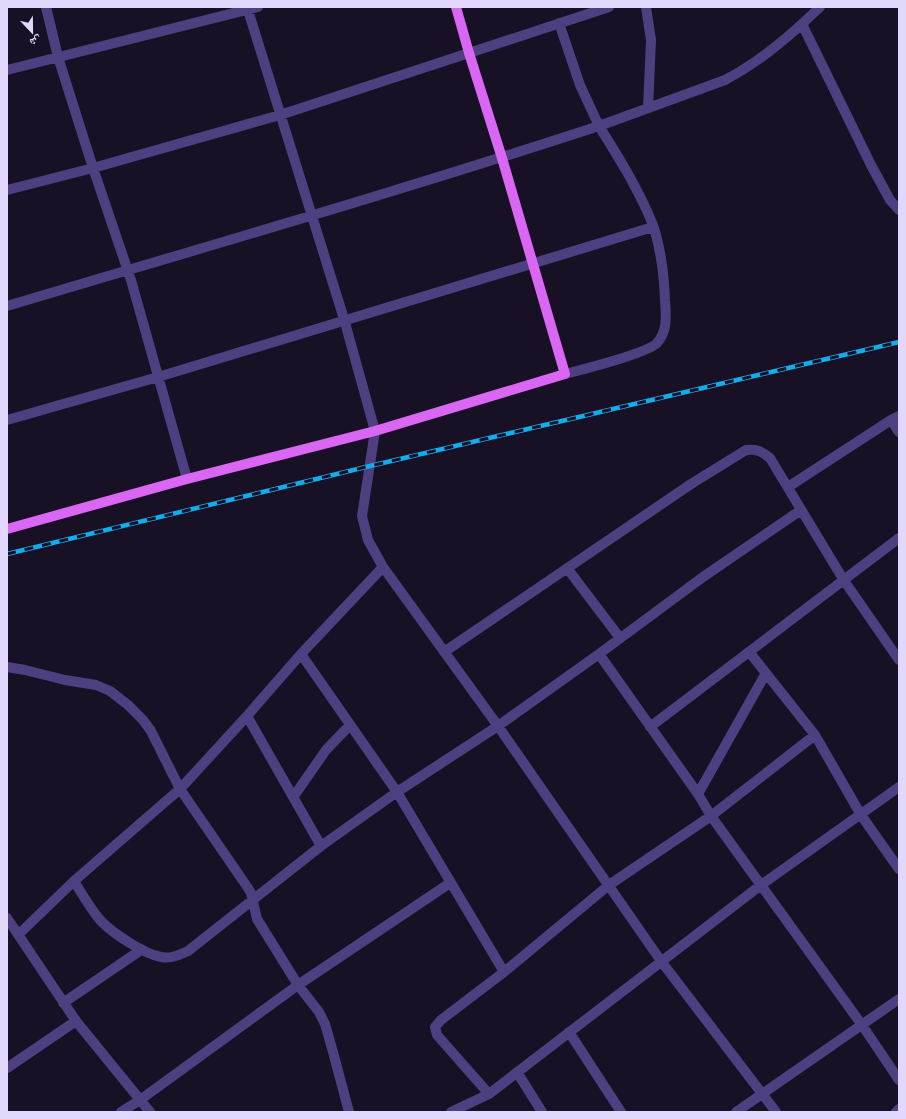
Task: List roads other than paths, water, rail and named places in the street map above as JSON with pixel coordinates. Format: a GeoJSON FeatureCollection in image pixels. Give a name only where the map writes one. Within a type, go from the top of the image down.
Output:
{"type":"FeatureCollection","features":[{"type":"Feature","properties":{"kind":"main road"},"geometry":{"type":"LineString","coordinates":[[7,529],[375,431],[565,374],[456,7]]}},
{"type":"Feature","properties":{"kind":"street"},"geometry":{"type":"LineString","coordinates":[[46,7],[58,57],[93,168],[128,270],[187,480]]}},
{"type":"Feature","properties":{"kind":"street"},"geometry":{"type":"LineString","coordinates":[[7,190],[93,168],[280,115],[609,7]]}},
{"type":"Feature","properties":{"kind":"street"},"geometry":{"type":"LineString","coordinates":[[646,7],[651,40],[648,108]]}},
{"type":"Feature","properties":{"kind":"street"},"geometry":{"type":"LineString","coordinates":[[7,306],[312,217],[502,158],[599,126],[725,80],[744,70],[768,53],[820,7]]}},
{"type":"Feature","properties":{"kind":"street"},"geometry":{"type":"LineString","coordinates":[[7,70],[251,8],[280,115],[344,320],[375,431],[362,516],[368,540],[383,567],[498,726],[661,961],[776,1112]]}},
{"type":"Feature","properties":{"kind":"street"},"geometry":{"type":"LineString","coordinates":[[559,23],[580,85],[599,126],[631,178],[653,227],[660,251],[664,281],[666,324],[656,345],[643,351],[565,374]]}},
{"type":"Feature","properties":{"kind":"street"},"geometry":{"type":"LineString","coordinates":[[802,24],[871,165],[890,200],[899,210]]}},
{"type":"Feature","properties":{"kind":"street"},"geometry":{"type":"LineString","coordinates":[[7,420],[158,377],[653,227]]}},
{"type":"Feature","properties":{"kind":"street"},"geometry":{"type":"LineString","coordinates":[[788,487],[895,418],[899,432]]}},
{"type":"Feature","properties":{"kind":"street"},"geometry":{"type":"LineString","coordinates":[[444,652],[691,484],[746,450],[755,449],[763,452],[770,458],[843,579],[897,653]]}},
{"type":"Feature","properties":{"kind":"street"},"geometry":{"type":"LineString","coordinates":[[74,881],[101,920],[113,931],[141,950],[168,958],[188,951],[321,846],[397,792],[498,726],[703,577],[801,510]]}},
{"type":"Feature","properties":{"kind":"street"},"geometry":{"type":"LineString","coordinates":[[650,727],[750,653],[843,579],[899,538]]}},
{"type":"Feature","properties":{"kind":"street"},"geometry":{"type":"LineString","coordinates":[[19,934],[74,881],[180,789],[301,654],[383,567]]}},
{"type":"Feature","properties":{"kind":"street"},"geometry":{"type":"LineString","coordinates":[[567,568],[620,638]]}},
{"type":"Feature","properties":{"kind":"street"},"geometry":{"type":"LineString","coordinates":[[750,653],[815,735],[861,815],[899,869]]}},
{"type":"Feature","properties":{"kind":"street"},"geometry":{"type":"LineString","coordinates":[[301,654],[397,792],[504,972]]}},
{"type":"Feature","properties":{"kind":"street"},"geometry":{"type":"LineString","coordinates":[[599,654],[698,794],[711,816],[862,1025],[899,1080]]}},
{"type":"Feature","properties":{"kind":"street"},"geometry":{"type":"LineString","coordinates":[[7,667],[104,687],[128,705],[147,725],[180,789],[246,884],[253,899],[257,919],[298,985],[319,1012],[325,1024],[349,1112]]}},
{"type":"Feature","properties":{"kind":"street"},"geometry":{"type":"LineString","coordinates":[[698,794],[766,674]]}},
{"type":"Feature","properties":{"kind":"street"},"geometry":{"type":"LineString","coordinates":[[247,716],[294,796],[321,846]]}},
{"type":"Feature","properties":{"kind":"street"},"geometry":{"type":"LineString","coordinates":[[294,796],[323,753],[350,725]]}},
{"type":"Feature","properties":{"kind":"street"},"geometry":{"type":"LineString","coordinates":[[489,1094],[444,1044],[437,1035],[435,1027],[449,1014],[504,972],[609,885],[711,816],[815,735]]}},
{"type":"Feature","properties":{"kind":"street"},"geometry":{"type":"LineString","coordinates":[[451,1112],[489,1094],[761,885],[899,787]]}},
{"type":"Feature","properties":{"kind":"street"},"geometry":{"type":"LineString","coordinates":[[121,1112],[140,1100],[298,985],[450,883]]}},
{"type":"Feature","properties":{"kind":"street"},"geometry":{"type":"LineString","coordinates":[[7,918],[76,1021],[150,1112]]}},
{"type":"Feature","properties":{"kind":"street"},"geometry":{"type":"LineString","coordinates":[[63,1003],[141,950]]}},
{"type":"Feature","properties":{"kind":"street"},"geometry":{"type":"LineString","coordinates":[[736,1112],[899,999]]}},
{"type":"Feature","properties":{"kind":"street"},"geometry":{"type":"LineString","coordinates":[[7,1068],[76,1021]]}},
{"type":"Feature","properties":{"kind":"street"},"geometry":{"type":"LineString","coordinates":[[569,1032],[621,1112]]}},
{"type":"Feature","properties":{"kind":"street"},"geometry":{"type":"LineString","coordinates":[[516,1072],[542,1112]]}},
{"type":"Feature","properties":{"kind":"street"},"geometry":{"type":"LineString","coordinates":[[896,1112],[899,1109]]}},
{"type":"Feature","properties":{"kind":"railway"},"geometry":{"type":"LineString","coordinates":[[7,554],[370,466],[899,342]]}}]}
